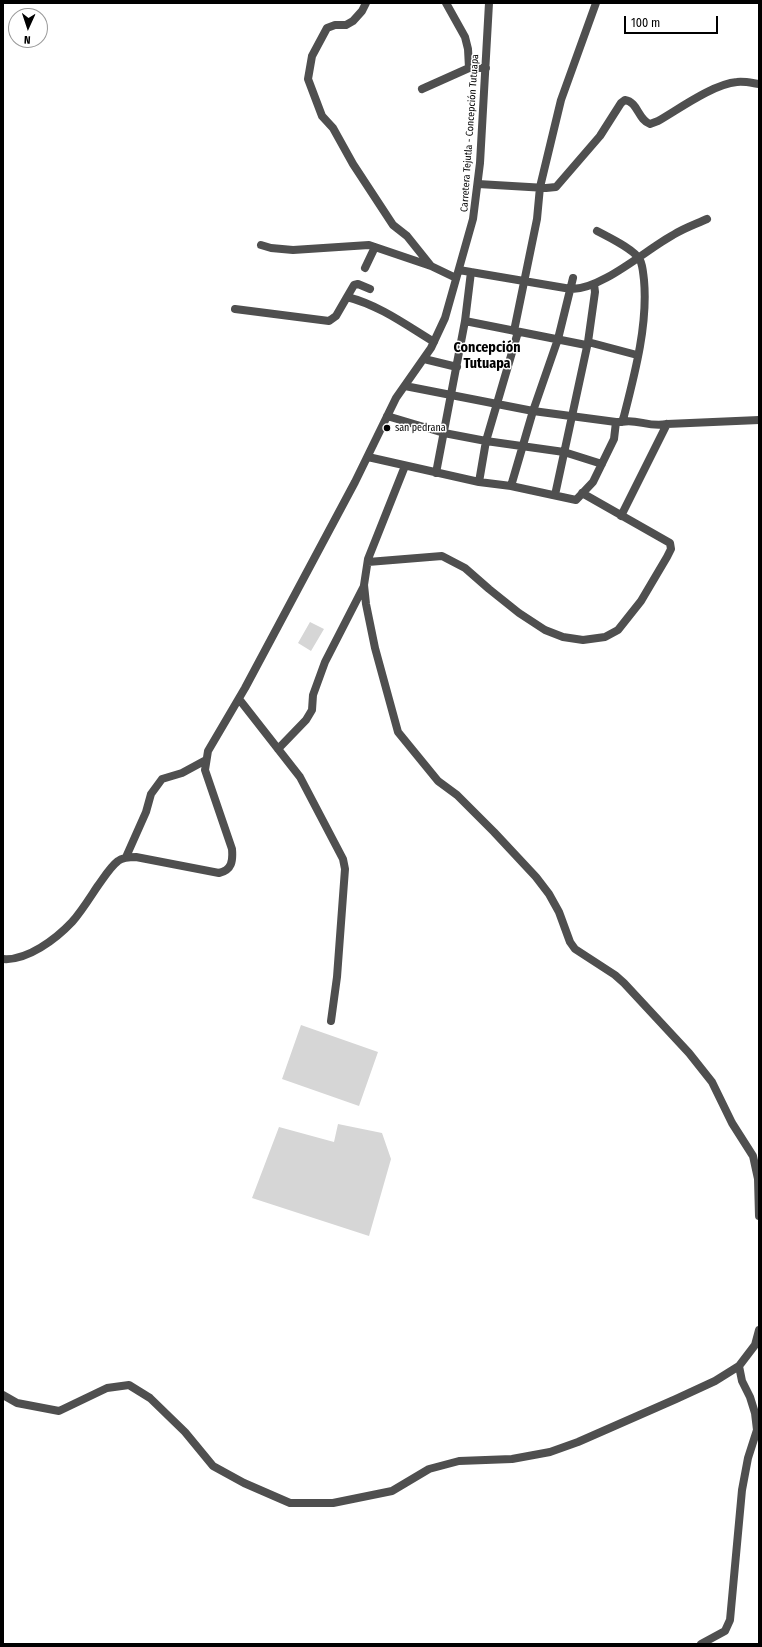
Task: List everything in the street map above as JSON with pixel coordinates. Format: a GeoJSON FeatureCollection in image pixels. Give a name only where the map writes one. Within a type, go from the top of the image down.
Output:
{"type":"FeatureCollection","features":[{"type":"Feature","properties":{"kind":"street"},"geometry":{"type":"LineString","coordinates":[[366,3],[362,11],[353,21],[346,25],[335,25],[327,28],[312,56],[308,79],[322,116],[333,128],[378,204],[393,225],[407,236],[431,266]]}},
{"type":"Feature","properties":{"kind":"street"},"geometry":{"type":"LineString","coordinates":[[446,3],[465,37],[468,49],[469,68]]}},
{"type":"Feature","properties":{"kind":"street","name":"Carretera Tejutla - Concepción Tutuapa"},"geometry":{"type":"LineString","coordinates":[[206,760],[208,751],[239,699],[368,457],[396,398],[424,359],[445,318],[473,219],[478,184],[489,3]]}},
{"type":"Feature","properties":{"kind":"street"},"geometry":{"type":"LineString","coordinates":[[479,482],[486,441],[516,331],[524,281],[537,218],[540,188],[562,100],[596,3]]}},
{"type":"Feature","properties":{"kind":"street"},"geometry":{"type":"LineString","coordinates":[[422,89],[469,68],[486,68]]}},
{"type":"Feature","properties":{"kind":"street"},"geometry":{"type":"LineString","coordinates":[[478,184],[551,189],[556,187],[600,136],[621,103],[625,100],[632,103],[645,122],[650,124],[658,121],[705,93],[726,84],[737,82],[759,84]]}},
{"type":"Feature","properties":{"kind":"street"},"geometry":{"type":"LineString","coordinates":[[261,244],[270,248],[293,250],[369,245],[457,274],[471,272],[571,289],[582,288],[594,284],[639,258],[673,234],[707,219]]}},
{"type":"Feature","properties":{"kind":"street"},"geometry":{"type":"LineString","coordinates":[[368,457],[436,474],[511,486],[576,500],[593,482],[614,439],[635,373],[646,296],[643,267],[639,258],[597,231]]}},
{"type":"Feature","properties":{"kind":"street"},"geometry":{"type":"LineString","coordinates":[[365,268],[375,247]]}},
{"type":"Feature","properties":{"kind":"street"},"geometry":{"type":"LineString","coordinates":[[436,474],[465,321],[471,272]]}},
{"type":"Feature","properties":{"kind":"street"},"geometry":{"type":"LineString","coordinates":[[511,486],[533,411],[558,339],[573,278]]}},
{"type":"Feature","properties":{"kind":"street"},"geometry":{"type":"LineString","coordinates":[[235,309],[322,322],[329,321],[336,316],[354,286],[358,284],[370,289]]}},
{"type":"Feature","properties":{"kind":"street"},"geometry":{"type":"LineString","coordinates":[[555,495],[588,342],[595,292],[594,284]]}},
{"type":"Feature","properties":{"kind":"street"},"geometry":{"type":"LineString","coordinates":[[347,297],[360,300],[381,310],[434,342]]}},
{"type":"Feature","properties":{"kind":"street"},"geometry":{"type":"LineString","coordinates":[[465,321],[586,345],[588,342],[638,355]]}},
{"type":"Feature","properties":{"kind":"street"},"geometry":{"type":"LineString","coordinates":[[424,359],[457,367]]}},
{"type":"Feature","properties":{"kind":"street"},"geometry":{"type":"LineString","coordinates":[[405,386],[533,411],[619,422],[629,420],[658,426],[667,424],[759,420]]}},
{"type":"Feature","properties":{"kind":"street"},"geometry":{"type":"LineString","coordinates":[[387,416],[444,433],[522,447],[564,452],[602,464]]}},
{"type":"Feature","properties":{"kind":"street"},"geometry":{"type":"LineString","coordinates":[[621,516],[667,424]]}},
{"type":"Feature","properties":{"kind":"street"},"geometry":{"type":"LineString","coordinates":[[278,749],[306,720],[312,710],[313,695],[325,662],[364,585],[368,562],[404,466]]}},
{"type":"Feature","properties":{"kind":"street"},"geometry":{"type":"LineString","coordinates":[[368,562],[442,556],[466,568],[519,613],[545,630],[563,637],[583,640],[605,637],[618,630],[642,600],[671,549],[670,543],[582,493]]}},
{"type":"Feature","properties":{"kind":"street"},"geometry":{"type":"LineString","coordinates":[[364,585],[375,648],[398,732],[438,781],[457,795],[536,877],[549,894],[559,912],[570,942],[575,949],[615,975],[624,983],[689,1053],[712,1082],[732,1123],[753,1156],[758,1180],[759,1216]]}},
{"type":"Feature","properties":{"kind":"street"},"geometry":{"type":"LineString","coordinates":[[239,699],[307,788],[343,858],[345,869],[337,977],[331,1021]]}},
{"type":"Feature","properties":{"kind":"street"},"geometry":{"type":"LineString","coordinates":[[3,960],[19,958],[34,952],[72,922],[114,865],[119,860],[126,857],[136,857],[219,873],[226,871],[230,866],[232,849],[205,770],[206,760]]}},
{"type":"Feature","properties":{"kind":"street"},"geometry":{"type":"LineString","coordinates":[[126,857],[146,812],[151,794],[162,779],[182,773],[206,760]]}},
{"type":"Feature","properties":{"kind":"street"},"geometry":{"type":"LineString","coordinates":[[755,1345],[759,1330]]}},
{"type":"Feature","properties":{"kind":"street"},"geometry":{"type":"LineString","coordinates":[[3,1396],[17,1403],[59,1411],[107,1388],[129,1385],[150,1398],[175,1422],[213,1466],[244,1483],[290,1503],[332,1503],[392,1491],[429,1469],[459,1461],[512,1459],[550,1452],[578,1442],[676,1400],[715,1381],[739,1366],[755,1345],[759,1336]]}},
{"type":"Feature","properties":{"kind":"street"},"geometry":{"type":"LineString","coordinates":[[701,1644],[725,1631],[730,1620],[742,1490],[748,1458],[757,1430],[755,1413],[750,1397],[742,1381],[739,1366]]}},
{"type":"Feature","properties":{"kind":"shaded area"},"geometry":{"type":"Polygon","coordinates":[[[310,622],[324,629],[311,651],[298,643],[310,622]]]}},
{"type":"Feature","properties":{"kind":"shaded area"},"geometry":{"type":"Polygon","coordinates":[[[301,1025],[378,1052],[359,1106],[282,1079],[301,1025]]]}},
{"type":"Feature","properties":{"kind":"shaded area"},"geometry":{"type":"Polygon","coordinates":[[[338,1124],[382,1133],[391,1159],[369,1236],[252,1198],[279,1127],[334,1142],[338,1124]]]}},
{"type":"Feature","properties":{"kind":"place","name":"san pedrana"},"geometry":{"type":"Point","coordinates":[387,428]}},
{"type":"Feature","properties":{"kind":"district","name":"Concepción Tutuapa"},"geometry":{"type":"Point","coordinates":[487,356]}}]}
